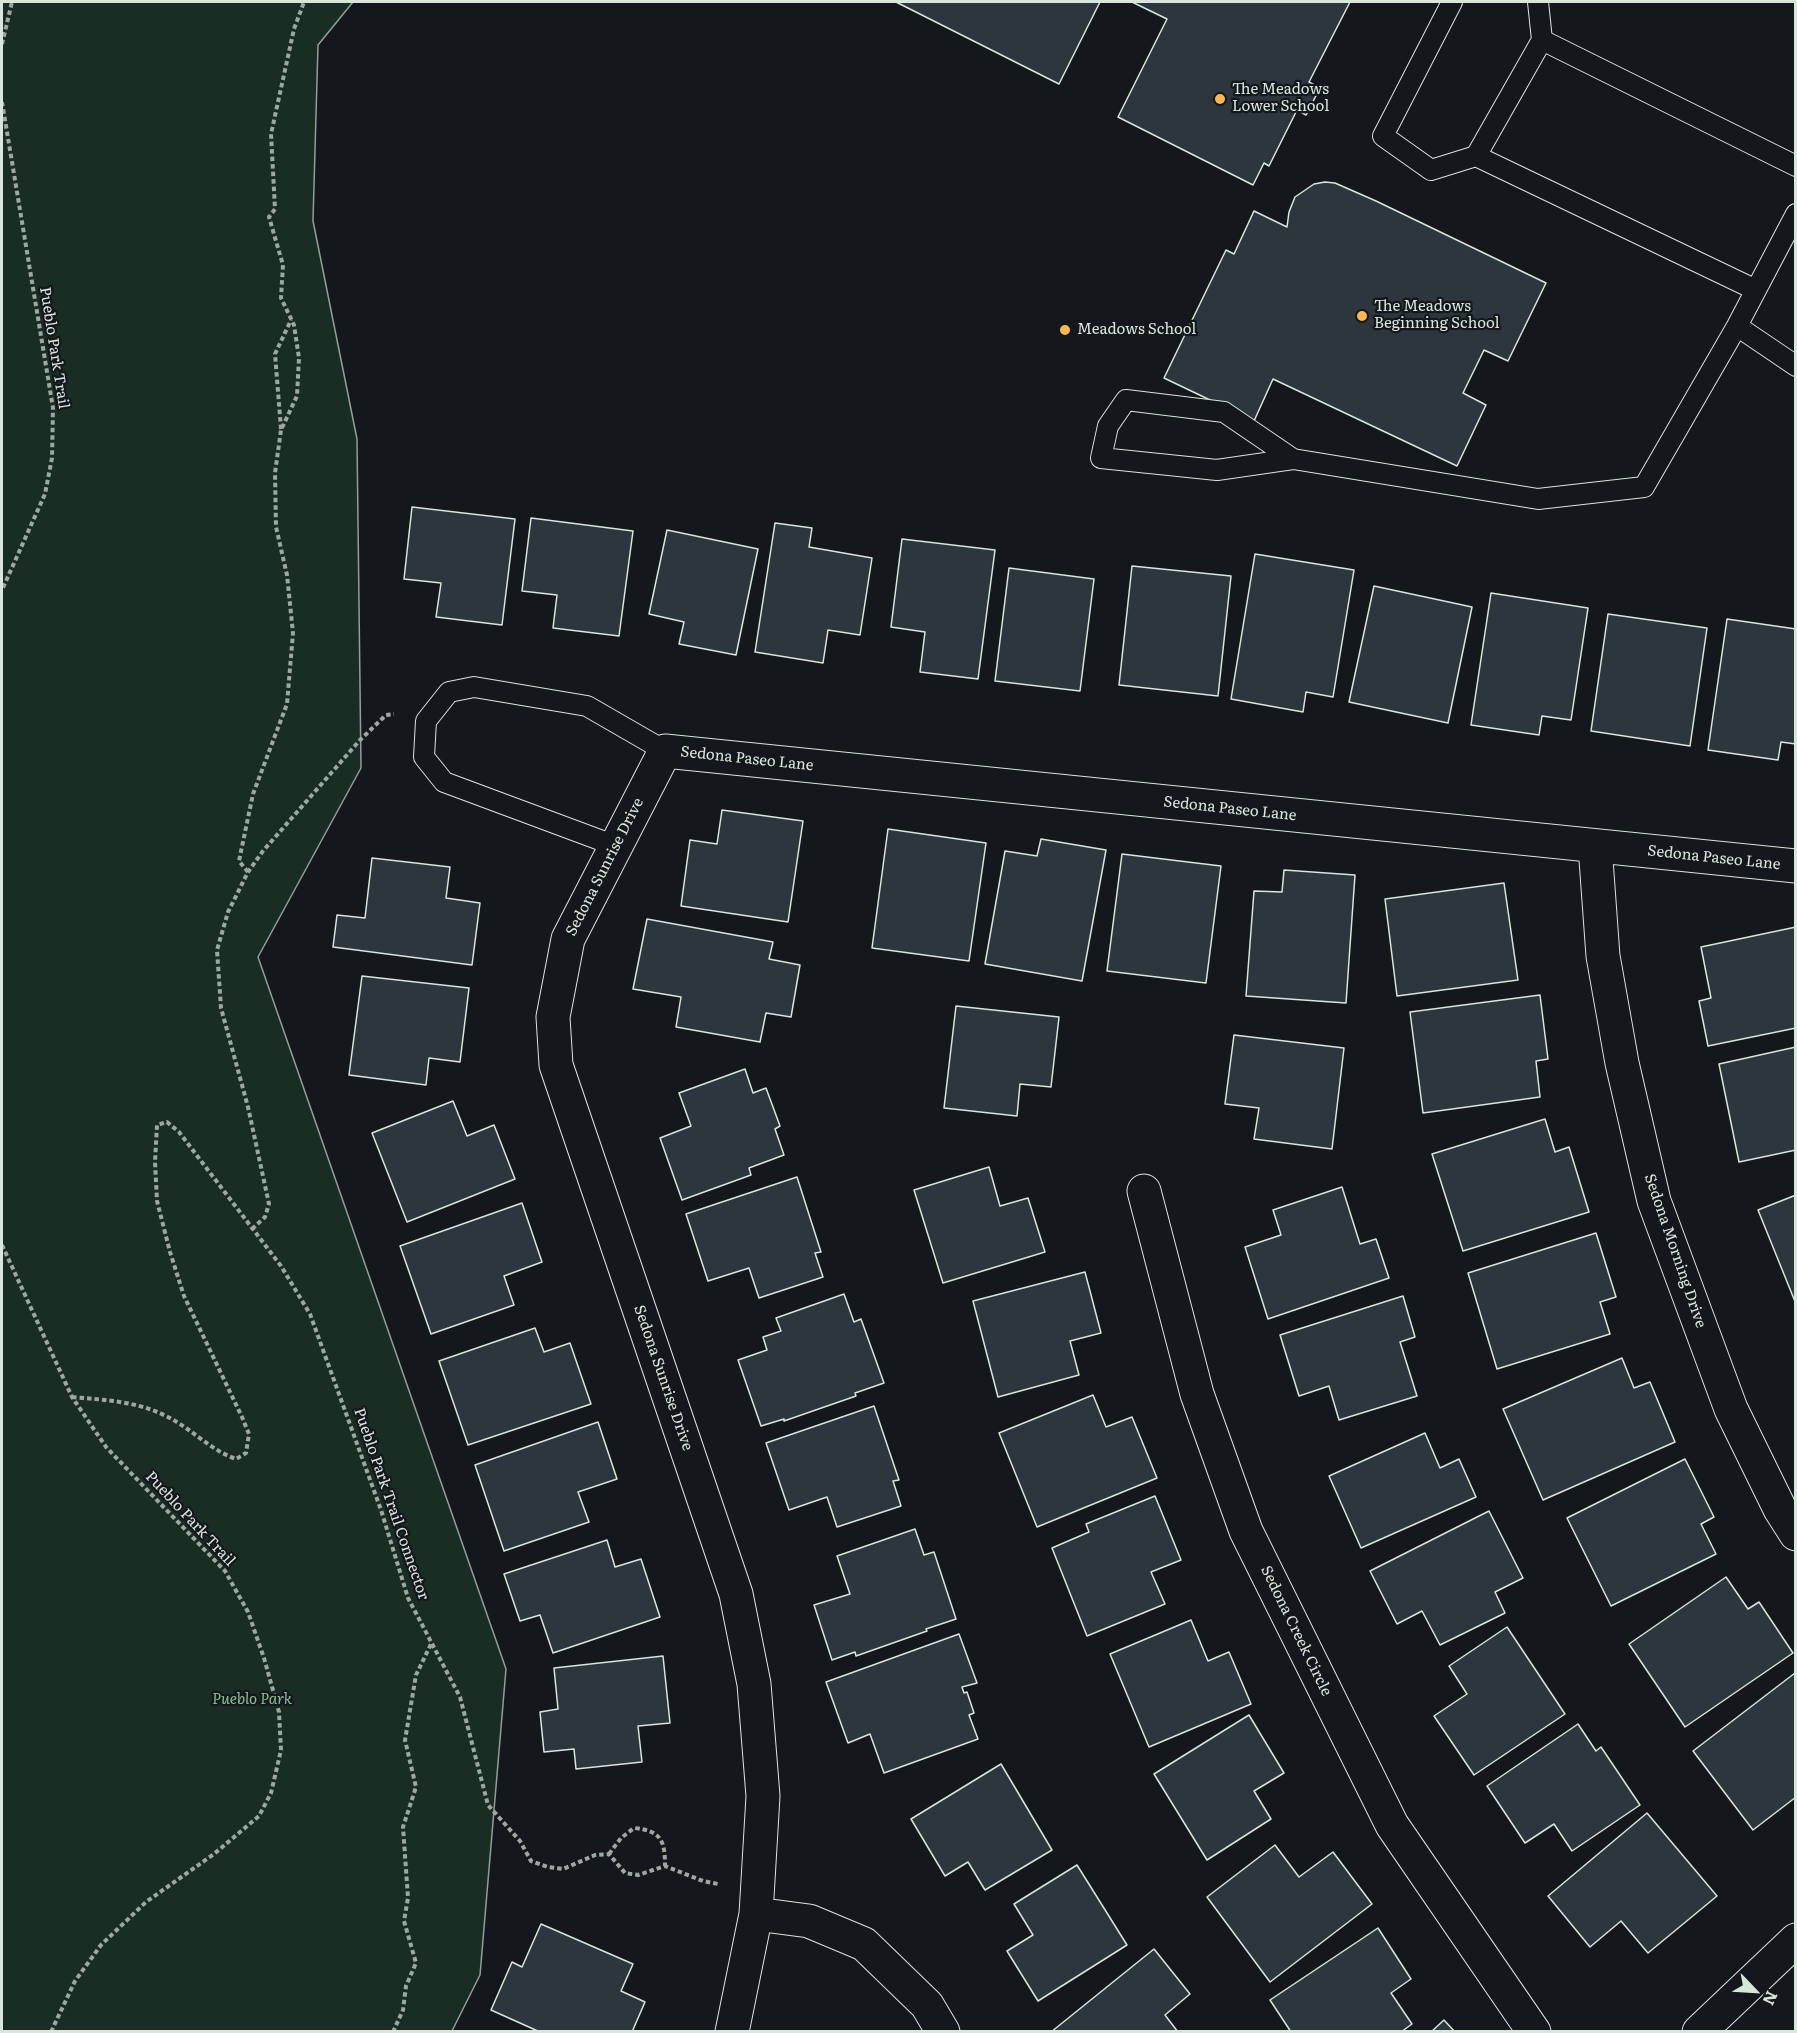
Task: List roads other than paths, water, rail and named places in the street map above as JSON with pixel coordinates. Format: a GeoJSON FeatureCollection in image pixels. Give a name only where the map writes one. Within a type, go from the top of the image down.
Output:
{"type":"FeatureCollection","features":[{"type":"Feature","properties":{"kind":"street","name":"Sedona Paseo Lane"},"geometry":{"type":"LineString","coordinates":[[665,751],[1796,866]]}},
{"type":"Feature","properties":{"kind":"street","name":"Sedona Sunrise Drive"},"geometry":{"type":"LineString","coordinates":[[665,751],[568,939],[553,1017],[556,1065],[736,1594],[754,1684],[763,1796],[757,1900],[732,2031]]}},
{"type":"Feature","properties":{"kind":"street","name":"Sedona Morning Drive"},"geometry":{"type":"LineString","coordinates":[[1595,846],[1604,956],[1616,1031],[1654,1201],[1731,1409],[1780,1509],[1796,1534]]}},
{"type":"Feature","properties":{"kind":"street","name":"Sedona Creek Circle"},"geometry":{"type":"LineString","coordinates":[[1144,1191],[1197,1394],[1246,1531],[1392,1825],[1534,2031]]}},
{"type":"Feature","properties":{"kind":"street"},"geometry":{"type":"LineString","coordinates":[[757,1900],[864,1944],[927,2005],[943,2031]]}},
{"type":"Feature","properties":{"kind":"street"},"geometry":{"type":"LineString","coordinates":[[1699,2031],[1796,1940]]}},
{"type":"Feature","properties":{"kind":"lane"},"geometry":{"type":"LineString","coordinates":[[1452,2],[1383,136],[1431,170],[1476,156],[1756,290]]}},
{"type":"Feature","properties":{"kind":"lane"},"geometry":{"type":"LineString","coordinates":[[1476,156],[1542,40],[1538,2]]}},
{"type":"Feature","properties":{"kind":"lane"},"geometry":{"type":"LineString","coordinates":[[1542,40],[1796,166]]}},
{"type":"Feature","properties":{"kind":"lane"},"geometry":{"type":"LineString","coordinates":[[1293,459],[1224,411],[1126,400],[1108,426],[1101,458],[1217,470],[1293,459],[1538,499],[1644,487],[1737,326],[1796,214]]}},
{"type":"Feature","properties":{"kind":"lane"},"geometry":{"type":"LineString","coordinates":[[1737,326],[1796,366]]}},
{"type":"Feature","properties":{"kind":"lane"},"geometry":{"type":"LineString","coordinates":[[616,846],[444,782],[424,757],[426,722],[449,692],[474,687],[587,706],[665,751]]}},
{"type":"Feature","properties":{"kind":"place","name":"The Meadows Lower School"},"geometry":{"type":"Point","coordinates":[1220,99]}},
{"type":"Feature","properties":{"kind":"place","name":"The Meadows Beginning School"},"geometry":{"type":"Point","coordinates":[1362,316]}},
{"type":"Feature","properties":{"kind":"place","name":"Meadows School"},"geometry":{"type":"Point","coordinates":[1065,330]}},
{"type":"Feature","properties":{"kind":"park label","name":"Pueblo Park"},"geometry":{"type":"Point","coordinates":[252,1700]}}]}
